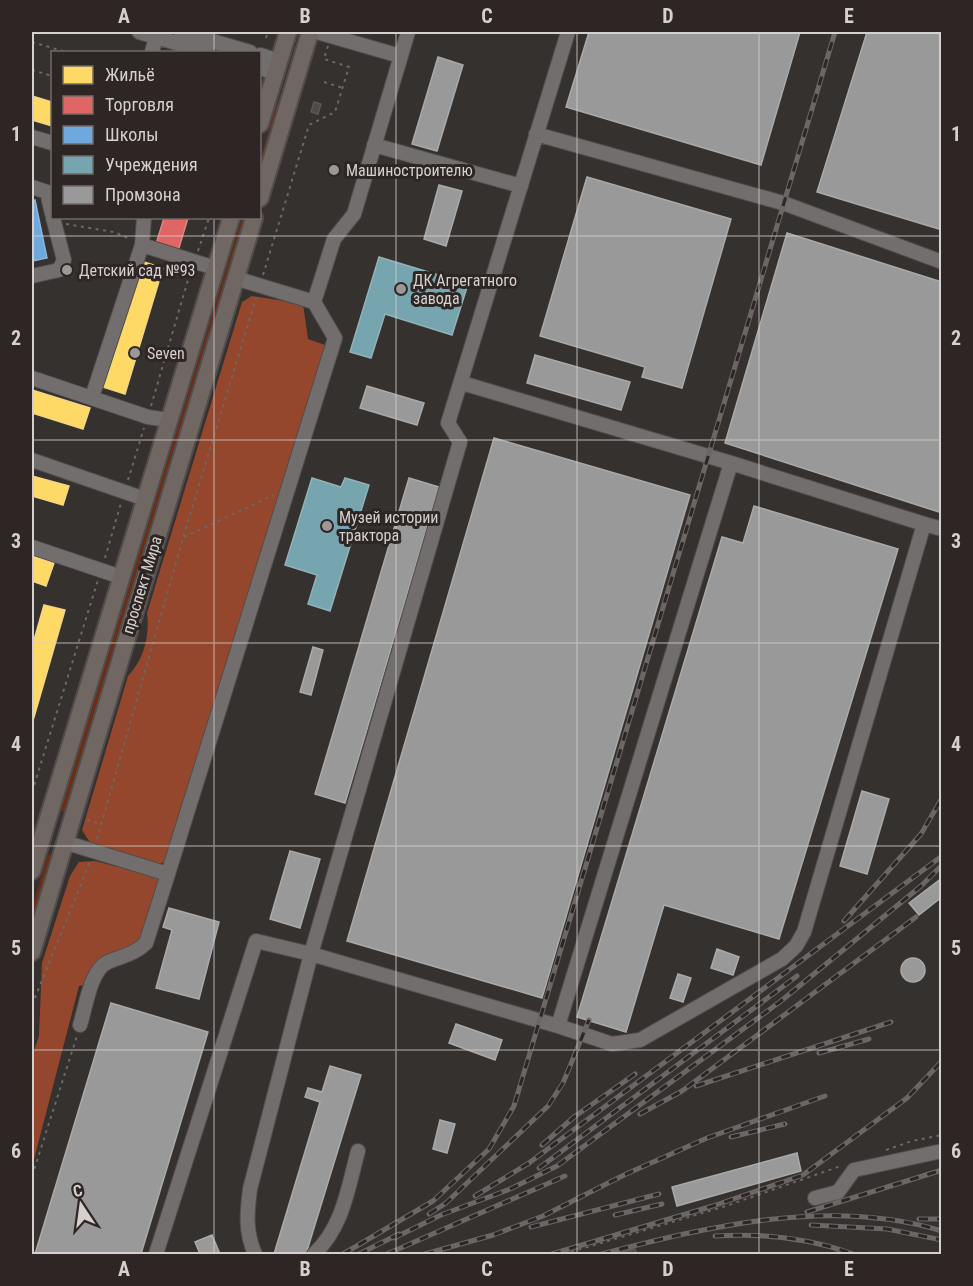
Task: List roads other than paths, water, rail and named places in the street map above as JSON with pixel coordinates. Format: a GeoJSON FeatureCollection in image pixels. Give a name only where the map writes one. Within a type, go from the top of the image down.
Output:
{"type":"FeatureCollection","features":[{"type":"Feature","properties":{"kind":"main road"},"geometry":{"type":"LineString","coordinates":[[261,119],[271,68],[288,32]]}},
{"type":"Feature","properties":{"kind":"main road"},"geometry":{"type":"LineString","coordinates":[[261,195],[310,32]]}},
{"type":"Feature","properties":{"kind":"main road"},"geometry":{"type":"LineString","coordinates":[[271,68],[297,74]]}},
{"type":"Feature","properties":{"kind":"main road","name":"проспект Мира"},"geometry":{"type":"LineString","coordinates":[[32,871],[37,834],[121,577],[231,219]]}},
{"type":"Feature","properties":{"kind":"main road","name":"проспект Мира"},"geometry":{"type":"LineString","coordinates":[[32,952],[254,219]]}},
{"type":"Feature","properties":{"kind":"main road"},"geometry":{"type":"LineString","coordinates":[[37,834],[64,842]]}},
{"type":"Feature","properties":{"kind":"street"},"geometry":{"type":"LineString","coordinates":[[139,32],[204,51]]}},
{"type":"Feature","properties":{"kind":"street"},"geometry":{"type":"LineString","coordinates":[[182,32],[247,51]]}},
{"type":"Feature","properties":{"kind":"street"},"geometry":{"type":"LineString","coordinates":[[317,32],[400,56]]}},
{"type":"Feature","properties":{"kind":"street"},"geometry":{"type":"LineString","coordinates":[[314,302],[334,239],[354,214],[408,32]]}},
{"type":"Feature","properties":{"kind":"street"},"geometry":{"type":"LineString","coordinates":[[255,1254],[246,1222],[250,1189],[311,954],[460,442],[448,423],[568,32]]}},
{"type":"Feature","properties":{"kind":"street"},"geometry":{"type":"LineString","coordinates":[[152,51],[156,37]]}},
{"type":"Feature","properties":{"kind":"street"},"geometry":{"type":"LineString","coordinates":[[261,56],[271,68]]}},
{"type":"Feature","properties":{"kind":"street"},"geometry":{"type":"LineString","coordinates":[[536,134],[783,203],[942,262]]}},
{"type":"Feature","properties":{"kind":"street"},"geometry":{"type":"LineString","coordinates":[[32,137],[51,143]]}},
{"type":"Feature","properties":{"kind":"street"},"geometry":{"type":"LineString","coordinates":[[374,145],[521,186]]}},
{"type":"Feature","properties":{"kind":"street"},"geometry":{"type":"LineString","coordinates":[[32,187],[47,192],[51,209]]}},
{"type":"Feature","properties":{"kind":"street"},"geometry":{"type":"LineString","coordinates":[[32,276],[59,270],[64,260],[53,219]]}},
{"type":"Feature","properties":{"kind":"street"},"geometry":{"type":"LineString","coordinates":[[92,397],[142,244],[144,219]]}},
{"type":"Feature","properties":{"kind":"street"},"geometry":{"type":"LineString","coordinates":[[142,244],[215,268]]}},
{"type":"Feature","properties":{"kind":"street"},"geometry":{"type":"LineString","coordinates":[[80,1025],[97,972],[105,963],[138,951],[146,943],[335,338],[314,302],[235,278]]}},
{"type":"Feature","properties":{"kind":"street"},"geometry":{"type":"LineString","coordinates":[[32,378],[148,417],[168,420]]}},
{"type":"Feature","properties":{"kind":"street"},"geometry":{"type":"LineString","coordinates":[[462,383],[731,462],[942,529]]}},
{"type":"Feature","properties":{"kind":"street"},"geometry":{"type":"LineString","coordinates":[[32,460],[145,499]]}},
{"type":"Feature","properties":{"kind":"street"},"geometry":{"type":"LineString","coordinates":[[558,1026],[731,462]]}},
{"type":"Feature","properties":{"kind":"street"},"geometry":{"type":"LineString","coordinates":[[156,1254],[256,941],[311,954],[612,1044],[640,1040],[782,959],[796,946],[807,921],[924,524]]}},
{"type":"Feature","properties":{"kind":"street"},"geometry":{"type":"LineString","coordinates":[[32,548],[121,577]]}},
{"type":"Feature","properties":{"kind":"street"},"geometry":{"type":"LineString","coordinates":[[64,842],[168,874]]}},
{"type":"Feature","properties":{"kind":"street"},"geometry":{"type":"LineString","coordinates":[[314,1254],[326,1243],[338,1224],[358,1151]]}},
{"type":"Feature","properties":{"kind":"street"},"geometry":{"type":"LineString","coordinates":[[815,1198],[838,1192],[854,1170],[942,1152]]}},
{"type":"Feature","properties":{"kind":"railway"},"geometry":{"type":"LineString","coordinates":[[343,1254],[433,1201],[489,1149],[514,1106],[835,32]]}},
{"type":"Feature","properties":{"kind":"railway"},"geometry":{"type":"LineString","coordinates":[[844,921],[921,834],[942,798]]}},
{"type":"Feature","properties":{"kind":"railway"},"geometry":{"type":"LineString","coordinates":[[475,1196],[529,1163],[942,856]]}},
{"type":"Feature","properties":{"kind":"railway"},"geometry":{"type":"LineString","coordinates":[[394,1238],[441,1215],[510,1189],[557,1166],[781,1001],[921,886],[942,865]]}},
{"type":"Feature","properties":{"kind":"railway"},"geometry":{"type":"LineString","coordinates":[[640,1114],[682,1091],[916,917]]}},
{"type":"Feature","properties":{"kind":"railway"},"geometry":{"type":"LineString","coordinates":[[539,1168],[797,976]]}},
{"type":"Feature","properties":{"kind":"railway"},"geometry":{"type":"LineString","coordinates":[[429,1214],[446,1203],[548,1106],[563,1083],[589,1020]]}},
{"type":"Feature","properties":{"kind":"railway"},"geometry":{"type":"LineString","coordinates":[[696,1086],[891,1022]]}},
{"type":"Feature","properties":{"kind":"railway"},"geometry":{"type":"LineString","coordinates":[[819,1053],[869,1039]]}},
{"type":"Feature","properties":{"kind":"railway"},"geometry":{"type":"LineString","coordinates":[[552,1254],[716,1205],[803,1175],[907,1098],[942,1061]]}},
{"type":"Feature","properties":{"kind":"railway"},"geometry":{"type":"LineString","coordinates":[[542,1145],[574,1117],[635,1074]]}},
{"type":"Feature","properties":{"kind":"railway"},"geometry":{"type":"LineString","coordinates":[[425,1254],[493,1235],[543,1216],[624,1175],[707,1138],[825,1096]]}},
{"type":"Feature","properties":{"kind":"railway"},"geometry":{"type":"LineString","coordinates":[[731,1137],[785,1124]]}},
{"type":"Feature","properties":{"kind":"railway"},"geometry":{"type":"LineString","coordinates":[[807,1212],[942,1170]]}},
{"type":"Feature","properties":{"kind":"railway"},"geometry":{"type":"LineString","coordinates":[[387,1254],[565,1176]]}},
{"type":"Feature","properties":{"kind":"railway"},"geometry":{"type":"LineString","coordinates":[[531,1227],[659,1194]]}},
{"type":"Feature","properties":{"kind":"railway"},"geometry":{"type":"LineString","coordinates":[[615,1215],[662,1204]]}},
{"type":"Feature","properties":{"kind":"railway"},"geometry":{"type":"LineString","coordinates":[[602,1254],[728,1225],[815,1216],[858,1216],[900,1221],[942,1231]]}},
{"type":"Feature","properties":{"kind":"railway"},"geometry":{"type":"LineString","coordinates":[[919,1219],[942,1219]]}},
{"type":"Feature","properties":{"kind":"railway"},"geometry":{"type":"LineString","coordinates":[[811,1225],[887,1229],[942,1240]]}},
{"type":"Feature","properties":{"kind":"railway"},"geometry":{"type":"LineString","coordinates":[[359,1254],[399,1234]]}},
{"type":"Feature","properties":{"kind":"railway"},"geometry":{"type":"LineString","coordinates":[[715,1236],[750,1235],[802,1240],[853,1254]]}},
{"type":"Feature","properties":{"kind":"place","name":"Машиностроителю"},"geometry":{"type":"Point","coordinates":[334,170]}},
{"type":"Feature","properties":{"kind":"place","name":"Детский сад №93"},"geometry":{"type":"Point","coordinates":[67,270]}},
{"type":"Feature","properties":{"kind":"place","name":"ДК Агрегатного завода"},"geometry":{"type":"Point","coordinates":[401,289]}},
{"type":"Feature","properties":{"kind":"place","name":"Seven"},"geometry":{"type":"Point","coordinates":[135,353]}},
{"type":"Feature","properties":{"kind":"place","name":"Музей истории трактора"},"geometry":{"type":"Point","coordinates":[327,526]}}]}
